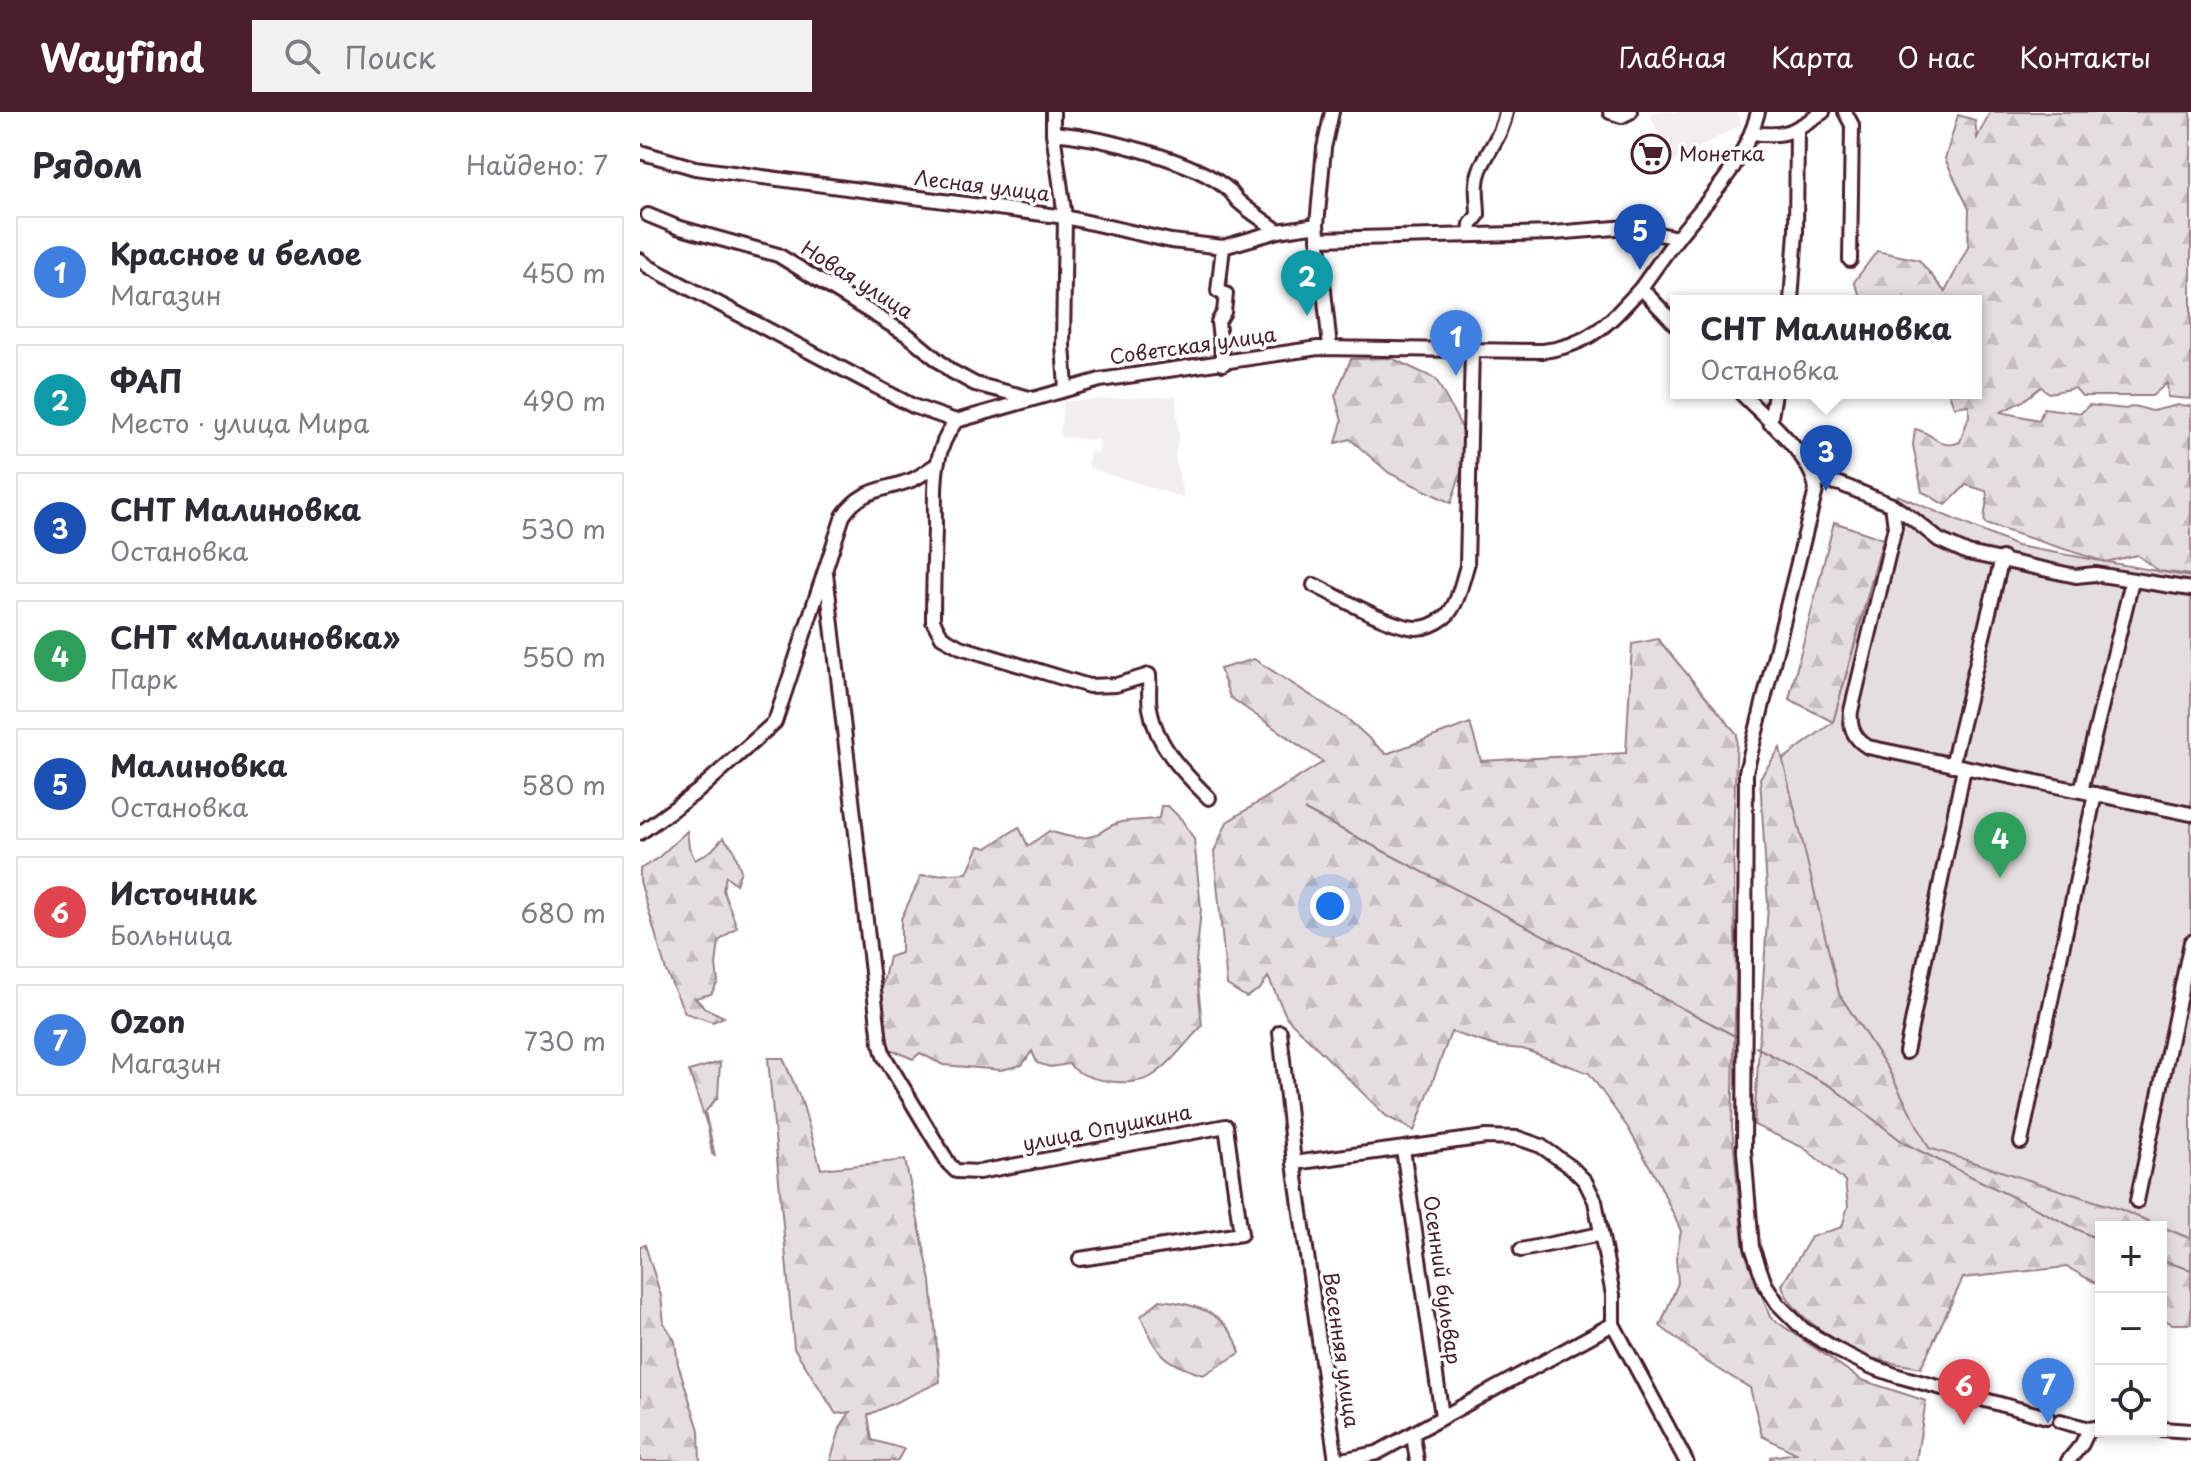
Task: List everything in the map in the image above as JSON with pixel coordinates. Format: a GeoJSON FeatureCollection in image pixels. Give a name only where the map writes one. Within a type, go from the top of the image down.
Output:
{"type":"FeatureCollection","features":[{"type":"Feature","properties":{"kind":"street"},"geometry":{"type":"LineString","coordinates":[[1053,112],[1065,217],[1063,345],[1066,388]]}},
{"type":"Feature","properties":{"kind":"street"},"geometry":{"type":"LineString","coordinates":[[1330,347],[1317,225],[1324,148],[1332,112]]}},
{"type":"Feature","properties":{"kind":"street"},"geometry":{"type":"LineString","coordinates":[[1470,234],[1471,224],[1478,215],[1476,188],[1479,172],[1499,138],[1506,112]]}},
{"type":"Feature","properties":{"kind":"street"},"geometry":{"type":"LineString","coordinates":[[1610,112],[1622,116],[1630,112]]}},
{"type":"Feature","properties":{"kind":"street","name":"Советская улица"},"geometry":{"type":"LineString","coordinates":[[956,421],[1114,377],[1330,347],[1564,349],[1607,325],[1641,288],[1733,170],[1753,133],[1758,112]]}},
{"type":"Feature","properties":{"kind":"street"},"geometry":{"type":"LineString","coordinates":[[1753,133],[1777,136],[1797,129],[1823,112]]}},
{"type":"Feature","properties":{"kind":"street"},"geometry":{"type":"LineString","coordinates":[[1845,112],[1852,125],[1850,260]]}},
{"type":"Feature","properties":{"kind":"street"},"geometry":{"type":"LineString","coordinates":[[1791,295],[1796,232],[1797,129]]}},
{"type":"Feature","properties":{"kind":"street"},"geometry":{"type":"LineString","coordinates":[[1053,133],[1152,154],[1199,172],[1232,192],[1236,200],[1278,231]]}},
{"type":"Feature","properties":{"kind":"street","name":"Лесная улица"},"geometry":{"type":"LineString","coordinates":[[640,152],[695,168],[1065,217],[1171,241],[1223,247],[1278,231],[1317,225]]}},
{"type":"Feature","properties":{"kind":"street","name":"Новая улица"},"geometry":{"type":"LineString","coordinates":[[648,215],[677,227],[778,255],[909,336],[951,371],[975,384],[1033,399]]}},
{"type":"Feature","properties":{"kind":"street"},"geometry":{"type":"LineString","coordinates":[[1318,239],[1553,233],[1628,227],[1677,238]]}},
{"type":"Feature","properties":{"kind":"street"},"geometry":{"type":"LineString","coordinates":[[1223,247],[1218,291],[1226,294],[1224,312],[1218,322],[1223,364]]}},
{"type":"Feature","properties":{"kind":"street"},"geometry":{"type":"LineString","coordinates":[[640,260],[913,406],[956,421],[948,432],[933,482],[933,621],[942,637],[960,647],[1089,686],[1116,685],[1149,675],[1149,707],[1158,737],[1169,755],[1209,798]]}},
{"type":"Feature","properties":{"kind":"street"},"geometry":{"type":"LineString","coordinates":[[1641,288],[1670,319]]}},
{"type":"Feature","properties":{"kind":"street"},"geometry":{"type":"LineString","coordinates":[[1314,585],[1364,609],[1415,628],[1429,627],[1447,615],[1460,590],[1467,566],[1472,349]]}},
{"type":"Feature","properties":{"kind":"street"},"geometry":{"type":"LineString","coordinates":[[1747,399],[1804,459],[1815,479],[1815,501],[1746,772],[1744,1151],[1752,1247],[1765,1284],[1778,1304],[1803,1329],[1870,1366],[1928,1385],[2095,1428],[2068,1461]]}},
{"type":"Feature","properties":{"kind":"street"},"geometry":{"type":"LineString","coordinates":[[1770,423],[1774,399]]}},
{"type":"Feature","properties":{"kind":"street"},"geometry":{"type":"LineString","coordinates":[[640,833],[698,791],[775,722],[843,516],[853,502],[863,495],[913,480],[936,465]]}},
{"type":"Feature","properties":{"kind":"street"},"geometry":{"type":"LineString","coordinates":[[1815,479],[1840,484],[1892,505],[1939,540],[1968,553],[2076,576],[2095,574],[2191,589]]}},
{"type":"Feature","properties":{"kind":"street"},"geometry":{"type":"LineString","coordinates":[[1892,505],[1893,540],[1856,688],[1850,725],[1859,741],[1868,747],[1958,767],[2191,814]]}},
{"type":"Feature","properties":{"kind":"street"},"geometry":{"type":"LineString","coordinates":[[1906,1052],[1958,767],[2002,558]]}},
{"type":"Feature","properties":{"kind":"street","name":"улица Опушкина"},"geometry":{"type":"LineString","coordinates":[[826,573],[880,1042],[884,1056],[949,1164],[956,1171],[965,1173],[995,1170],[1226,1126],[1241,1234],[1080,1259]]}},
{"type":"Feature","properties":{"kind":"street"},"geometry":{"type":"LineString","coordinates":[[2081,791],[2132,581]]}},
{"type":"Feature","properties":{"kind":"street"},"geometry":{"type":"LineString","coordinates":[[2021,1142],[2095,794]]}},
{"type":"Feature","properties":{"kind":"street"},"geometry":{"type":"LineString","coordinates":[[2137,1201],[2191,942]]}},
{"type":"Feature","properties":{"kind":"street","name":"Весенняя улица"},"geometry":{"type":"LineString","coordinates":[[1280,1032],[1294,1163],[1336,1461],[1377,1453],[1613,1324]]}},
{"type":"Feature","properties":{"kind":"street"},"geometry":{"type":"LineString","coordinates":[[1294,1163],[1486,1137],[1518,1138],[1541,1146],[1571,1167],[1585,1181],[1595,1201],[1613,1295],[1613,1324],[1686,1461]]}},
{"type":"Feature","properties":{"kind":"street","name":"Осенний бульвар"},"geometry":{"type":"LineString","coordinates":[[1403,1149],[1442,1416]]}},
{"type":"Feature","properties":{"kind":"street"},"geometry":{"type":"LineString","coordinates":[[1521,1250],[1601,1234]]}},
{"type":"Feature","properties":{"kind":"street"},"geometry":{"type":"LineString","coordinates":[[2167,1429],[2191,1431]]}},
{"type":"Feature","properties":{"kind":"street"},"geometry":{"type":"LineString","coordinates":[[1413,1435],[1417,1461]]}},
{"type":"Feature","properties":{"kind":"shaded area"},"geometry":{"type":"Polygon","coordinates":[[[1649,112],[1736,112],[1742,124],[1672,163],[1649,112]]]}},
{"type":"Feature","properties":{"kind":"shaded area"},"geometry":{"type":"Polygon","coordinates":[[[1176,396],[1179,436],[1175,457],[1184,498],[1089,468],[1089,453],[1099,452],[1100,440],[1060,437],[1063,401],[1176,396]]]}},
{"type":"Feature","properties":{"kind":"green space"},"geometry":{"type":"Polygon","coordinates":[[[1990,112],[2191,112],[2191,399],[2168,397],[2167,383],[2152,396],[2082,396],[2075,388],[2049,393],[2041,387],[2001,412],[2039,420],[2044,408],[2081,413],[2089,405],[2126,409],[2134,406],[2152,411],[2178,405],[2191,406],[2191,575],[2159,571],[2137,555],[2105,562],[1985,524],[1986,491],[1966,485],[1946,505],[1922,492],[1913,445],[1915,429],[1942,443],[1960,442],[1969,416],[1969,405],[1954,407],[1951,399],[1982,399],[1982,295],[1860,295],[1854,282],[1877,251],[1919,260],[1945,292],[1968,247],[1969,209],[1945,159],[1958,115],[1975,120],[1977,138],[1990,112]]]}},
{"type":"Feature","properties":{"kind":"green space"},"geometry":{"type":"Polygon","coordinates":[[[1391,358],[1436,379],[1470,443],[1451,503],[1389,473],[1350,439],[1336,443],[1342,421],[1335,396],[1351,359],[1391,358]]]}},
{"type":"Feature","properties":{"kind":"green space"},"geometry":{"type":"Polygon","coordinates":[[[1897,495],[2017,546],[2191,577],[2191,1239],[2167,1229],[2167,1221],[2148,1221],[1929,1149],[1888,1069],[1839,994],[1781,761],[1833,722],[1897,495]]]}},
{"type":"Feature","properties":{"kind":"green space"},"geometry":{"type":"Polygon","coordinates":[[[1834,522],[1883,539],[1833,722],[1789,699],[1834,522]]]}},
{"type":"Feature","properties":{"kind":"green space"},"geometry":{"type":"Polygon","coordinates":[[[1658,639],[1737,734],[1733,838],[1736,980],[1732,1127],[1743,1243],[1770,1317],[1862,1380],[1926,1401],[1916,1461],[1771,1461],[1770,1457],[1796,1453],[1762,1436],[1750,1388],[1707,1362],[1660,1326],[1678,1283],[1676,1258],[1681,1231],[1628,1128],[1589,1073],[1523,1049],[1499,1047],[1451,1032],[1414,1131],[1386,1116],[1287,1018],[1268,977],[1260,989],[1246,997],[1227,985],[1214,852],[1227,822],[1323,762],[1230,697],[1220,669],[1254,659],[1349,720],[1386,754],[1470,723],[1481,761],[1626,753],[1632,644],[1658,639]]]}},
{"type":"Feature","properties":{"kind":"green space"},"geometry":{"type":"Polygon","coordinates":[[[1780,748],[1839,994],[1888,1069],[1929,1148],[2148,1221],[2095,1221],[2095,1283],[2067,1267],[1963,1278],[1921,1368],[1878,1360],[1846,1346],[1806,1319],[1787,1297],[1782,1285],[1811,1237],[1842,1227],[1848,1206],[1845,1181],[1804,1148],[1754,1125],[1768,905],[1760,778],[1780,748]]]}},
{"type":"Feature","properties":{"kind":"green space"},"geometry":{"type":"Polygon","coordinates":[[[1161,806],[1168,806],[1182,820],[1194,839],[1201,908],[1196,963],[1202,1026],[1166,1065],[1144,1080],[1121,1082],[1096,1079],[1069,1064],[1050,1067],[1037,1063],[1032,1051],[1022,1065],[1001,1070],[943,1065],[920,1053],[913,1059],[890,1049],[882,1024],[880,1003],[883,982],[889,957],[901,953],[901,919],[921,876],[967,873],[979,846],[987,848],[1019,827],[1028,846],[1049,831],[1081,838],[1093,836],[1118,823],[1159,818],[1161,806]]]}},
{"type":"Feature","properties":{"kind":"green space"},"geometry":{"type":"Polygon","coordinates":[[[687,831],[695,860],[712,850],[723,838],[733,848],[741,871],[736,884],[726,876],[723,890],[737,927],[719,941],[716,965],[718,982],[711,994],[695,998],[705,1008],[724,1017],[713,1022],[685,1013],[666,971],[640,881],[640,869],[658,858],[687,831]]]}},
{"type":"Feature","properties":{"kind":"green space"},"geometry":{"type":"Polygon","coordinates":[[[768,1058],[783,1058],[802,1102],[821,1169],[905,1160],[931,1281],[940,1382],[868,1415],[872,1440],[904,1449],[897,1461],[830,1461],[841,1426],[850,1412],[836,1414],[794,1348],[768,1058]]]}},
{"type":"Feature","properties":{"kind":"green space"},"geometry":{"type":"Polygon","coordinates":[[[720,1062],[718,1097],[705,1112],[715,1156],[689,1071],[720,1062]]]}},
{"type":"Feature","properties":{"kind":"green space"},"geometry":{"type":"Polygon","coordinates":[[[2167,1229],[2191,1239],[2191,1324],[2167,1321],[2167,1229]]]}},
{"type":"Feature","properties":{"kind":"green space"},"geometry":{"type":"Polygon","coordinates":[[[645,1245],[661,1296],[664,1323],[675,1341],[678,1364],[699,1430],[700,1461],[640,1461],[640,1246],[645,1245]]]}},
{"type":"Feature","properties":{"kind":"green space"},"geometry":{"type":"Polygon","coordinates":[[[1160,1300],[1186,1304],[1210,1313],[1228,1328],[1240,1353],[1203,1375],[1170,1361],[1157,1349],[1141,1316],[1160,1300]]]}},
{"type":"Feature","properties":{"kind":"waterway"},"geometry":{"type":"LineString","coordinates":[[1305,810],[1739,1038]]}},
{"type":"Feature","properties":{"kind":"waterway"},"geometry":{"type":"LineString","coordinates":[[1756,1047],[1832,1087],[1904,1143],[2095,1238]]}},
{"type":"Feature","properties":{"kind":"waterway"},"geometry":{"type":"LineString","coordinates":[[2167,1262],[2191,1270]]}},
{"type":"Feature","properties":{"kind":"place","name":"Монетка"},"geometry":{"type":"Point","coordinates":[1651,154]}},
{"type":"Feature","properties":{"kind":"place","name":"Малиновка"},"geometry":{"type":"Point","coordinates":[1640,270]}},
{"type":"Feature","properties":{"kind":"place","name":"ФАП"},"geometry":{"type":"Point","coordinates":[1307,316]}},
{"type":"Feature","properties":{"kind":"place","name":"Красное и белое"},"geometry":{"type":"Point","coordinates":[1456,376]}},
{"type":"Feature","properties":{"kind":"place","name":"СНТ Малиновка"},"geometry":{"type":"Point","coordinates":[1826,491]}},
{"type":"Feature","properties":{"kind":"place","name":"СНТ «Малиновка»"},"geometry":{"type":"Point","coordinates":[2000,878]}},
{"type":"Feature","properties":{"kind":"place","name":"Ozon"},"geometry":{"type":"Point","coordinates":[2048,1424]}},
{"type":"Feature","properties":{"kind":"place","name":"Источник"},"geometry":{"type":"Point","coordinates":[1964,1425]}}]}
